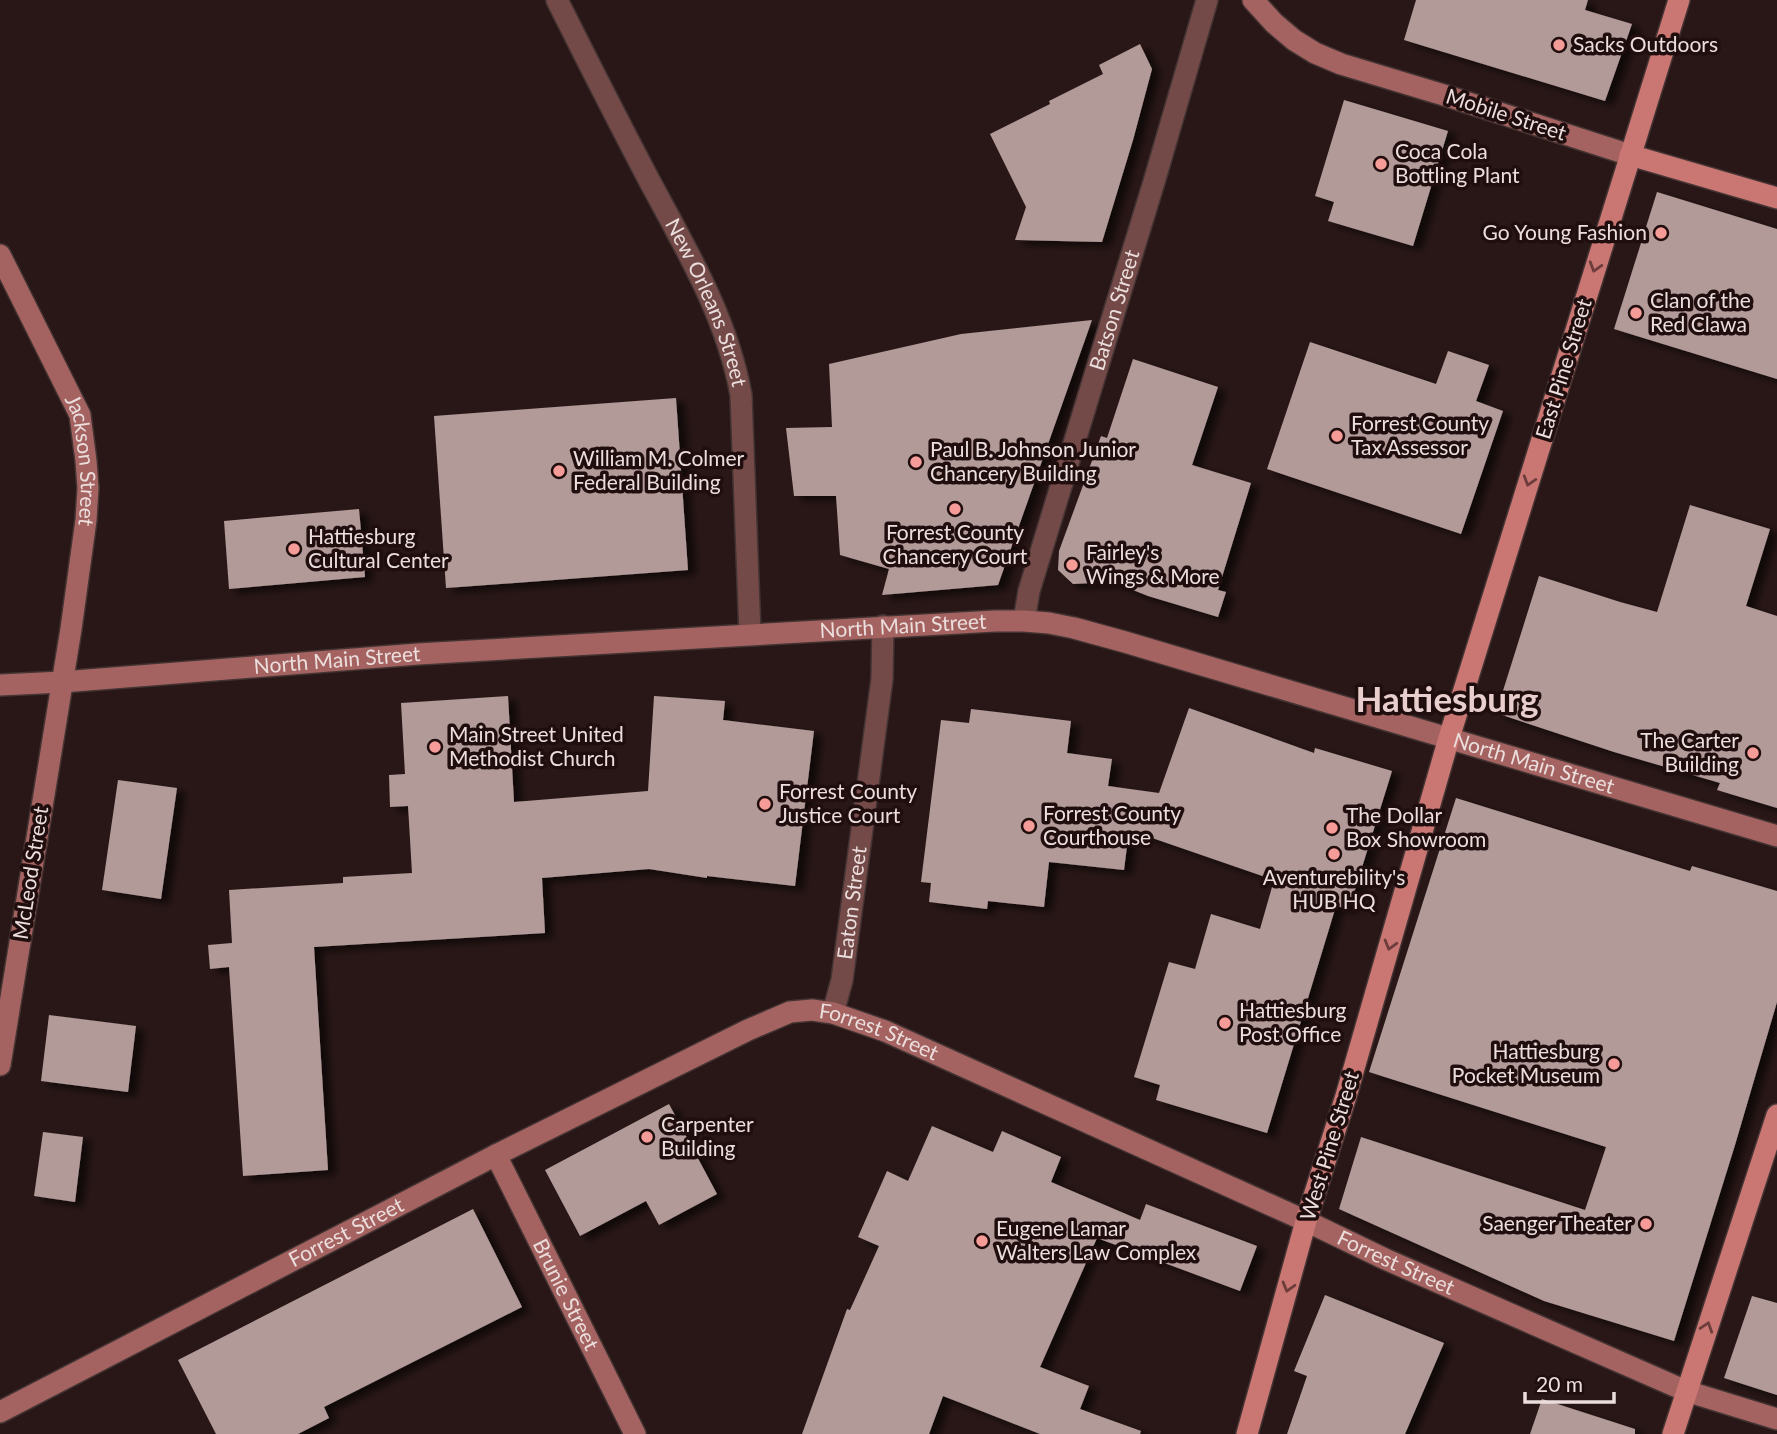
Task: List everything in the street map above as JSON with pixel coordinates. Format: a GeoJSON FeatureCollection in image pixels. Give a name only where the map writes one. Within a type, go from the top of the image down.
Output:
{"type":"FeatureCollection","features":[{"type":"Feature","properties":{"kind":"main road","name":"East Pine Street"},"geometry":{"type":"LineString","coordinates":[[1449,738],[1679,0]]}},
{"type":"Feature","properties":{"kind":"main road","name":"Mobile Street"},"geometry":{"type":"LineString","coordinates":[[1630,155],[1777,198]]}},
{"type":"Feature","properties":{"kind":"main road","name":"West Pine Street"},"geometry":{"type":"LineString","coordinates":[[1247,1434],[1449,738]]}},
{"type":"Feature","properties":{"kind":"main road"},"geometry":{"type":"LineString","coordinates":[[1673,1434],[1777,1115]]}},
{"type":"Feature","properties":{"kind":"street","name":"New Orleans Street"},"geometry":{"type":"LineString","coordinates":[[557,0],[704,284],[736,368],[741,395],[750,634]]}},
{"type":"Feature","properties":{"kind":"street","name":"Batson Street"},"geometry":{"type":"LineString","coordinates":[[1024,621],[1029,591],[1207,0]]}},
{"type":"Feature","properties":{"kind":"street","name":"Mobile Street"},"geometry":{"type":"LineString","coordinates":[[1253,0],[1273,23],[1294,40],[1341,64],[1630,155]]}},
{"type":"Feature","properties":{"kind":"street","name":"Jackson Street"},"geometry":{"type":"LineString","coordinates":[[0,254],[80,415],[88,488],[86,520],[62,682]]}},
{"type":"Feature","properties":{"kind":"street","name":"North Main Street"},"geometry":{"type":"LineString","coordinates":[[0,685],[418,654],[883,626],[1024,621],[1074,628],[1125,642],[1777,836]]}},
{"type":"Feature","properties":{"kind":"street","name":"Eaton Street"},"geometry":{"type":"LineString","coordinates":[[833,1013],[842,974],[882,679],[883,626]]}},
{"type":"Feature","properties":{"kind":"street","name":"McLeod Street"},"geometry":{"type":"LineString","coordinates":[[0,1065],[62,682]]}},
{"type":"Feature","properties":{"kind":"street","name":"Forrest Street"},"geometry":{"type":"LineString","coordinates":[[0,1412],[496,1155],[706,1050],[780,1016],[800,1010],[833,1013],[885,1031],[1307,1221],[1385,1259],[1686,1391],[1777,1419]]}},
{"type":"Feature","properties":{"kind":"street","name":"Brunie Street"},"geometry":{"type":"LineString","coordinates":[[496,1155],[635,1434]]}},
{"type":"Feature","properties":{"kind":"building","name":"Sacks Outdoors"},"geometry":{"type":"Polygon","coordinates":[[[1416,0],[1588,0],[1585,10],[1632,24],[1605,101],[1404,40],[1416,0]]]}},
{"type":"Feature","properties":{"kind":"building"},"geometry":{"type":"Polygon","coordinates":[[[1140,44],[1152,69],[1102,242],[1015,240],[1026,207],[990,134],[1103,74],[1099,65],[1140,44]]]}},
{"type":"Feature","properties":{"kind":"building","name":"Coca Cola Bottling Plant"},"geometry":{"type":"Polygon","coordinates":[[[1344,100],[1448,131],[1413,246],[1328,221],[1334,202],[1315,196],[1344,100]]]}},
{"type":"Feature","properties":{"kind":"building"},"geometry":{"type":"Polygon","coordinates":[[[1657,192],[1777,229],[1777,379],[1614,329],[1657,192]]]}},
{"type":"Feature","properties":{"kind":"building","name":"Paul B. Johnson Junior Chancery Building"},"geometry":{"type":"Polygon","coordinates":[[[1092,320],[998,585],[882,595],[889,569],[840,555],[836,496],[794,496],[786,428],[832,427],[829,364],[961,334],[1092,320]]]}},
{"type":"Feature","properties":{"kind":"building"},"geometry":{"type":"Polygon","coordinates":[[[1310,342],[1436,384],[1448,351],[1489,365],[1476,401],[1503,411],[1461,534],[1267,469],[1310,342]]]}},
{"type":"Feature","properties":{"kind":"building"},"geometry":{"type":"Polygon","coordinates":[[[1133,359],[1218,387],[1192,465],[1251,483],[1218,590],[1226,592],[1218,617],[1148,596],[1113,582],[1073,584],[1058,570],[1059,551],[1101,436],[1107,438],[1133,359]]]}},
{"type":"Feature","properties":{"kind":"building","name":"William M. Colmer Federal Building"},"geometry":{"type":"Polygon","coordinates":[[[676,398],[688,570],[446,588],[434,416],[676,398]]]}},
{"type":"Feature","properties":{"kind":"building"},"geometry":{"type":"Polygon","coordinates":[[[1690,505],[1770,529],[1746,606],[1777,616],[1777,808],[1717,790],[1720,783],[1496,713],[1539,576],[1657,612],[1690,505]]]}},
{"type":"Feature","properties":{"kind":"building","name":"Hattiesburg Cultural Center"},"geometry":{"type":"Polygon","coordinates":[[[359,509],[365,577],[229,589],[224,521],[359,509]]]}},
{"type":"Feature","properties":{"kind":"building"},"geometry":{"type":"Polygon","coordinates":[[[508,696],[514,802],[648,791],[654,696],[725,701],[723,720],[814,731],[795,886],[707,878],[649,869],[542,878],[545,933],[314,947],[328,1170],[243,1176],[229,967],[210,969],[208,945],[232,943],[229,890],[343,883],[343,877],[412,873],[408,806],[390,807],[389,775],[405,774],[401,703],[508,696]]]}},
{"type":"Feature","properties":{"kind":"building"},"geometry":{"type":"Polygon","coordinates":[[[1189,708],[1314,753],[1315,748],[1392,771],[1349,909],[1336,906],[1267,1133],[1156,1100],[1160,1085],[1134,1077],[1169,962],[1195,969],[1211,914],[1260,929],[1274,880],[1129,830],[1124,870],[1049,862],[1044,907],[988,901],[987,909],[929,902],[931,883],[921,882],[941,720],[969,723],[971,709],[1071,721],[1067,753],[1112,759],[1108,786],[1159,793],[1189,708]]]}},
{"type":"Feature","properties":{"kind":"building"},"geometry":{"type":"Polygon","coordinates":[[[118,780],[177,788],[161,899],[102,890],[118,780]]]}},
{"type":"Feature","properties":{"kind":"building"},"geometry":{"type":"Polygon","coordinates":[[[1456,798],[1690,871],[1692,866],[1777,891],[1777,1002],[1674,1341],[1544,1301],[1339,1209],[1361,1137],[1585,1210],[1606,1147],[1369,1072],[1456,798]]]}},
{"type":"Feature","properties":{"kind":"building"},"geometry":{"type":"Polygon","coordinates":[[[49,1015],[136,1026],[128,1092],[41,1081],[49,1015]]]}},
{"type":"Feature","properties":{"kind":"building","name":"Carpenter Building"},"geometry":{"type":"Polygon","coordinates":[[[669,1104],[717,1194],[659,1225],[646,1201],[580,1236],[545,1170],[669,1104]]]}},
{"type":"Feature","properties":{"kind":"building"},"geometry":{"type":"Polygon","coordinates":[[[932,1126],[993,1152],[1002,1131],[1061,1157],[1051,1182],[1140,1220],[1146,1204],[1257,1246],[1240,1291],[1097,1238],[1040,1367],[1089,1386],[1080,1409],[1141,1431],[1140,1434],[1040,1434],[943,1396],[929,1434],[802,1434],[847,1309],[850,1310],[879,1246],[858,1237],[887,1171],[908,1181],[932,1126]]]}},
{"type":"Feature","properties":{"kind":"building"},"geometry":{"type":"Polygon","coordinates":[[[43,1132],[83,1137],[75,1202],[34,1196],[43,1132]]]}},
{"type":"Feature","properties":{"kind":"building"},"geometry":{"type":"Polygon","coordinates":[[[473,1209],[522,1307],[324,1407],[329,1418],[298,1434],[216,1434],[178,1360],[473,1209]]]}},
{"type":"Feature","properties":{"kind":"building"},"geometry":{"type":"Polygon","coordinates":[[[1325,1295],[1444,1343],[1405,1434],[1287,1434],[1307,1376],[1294,1371],[1325,1295]]]}},
{"type":"Feature","properties":{"kind":"building"},"geometry":{"type":"Polygon","coordinates":[[[1752,1296],[1777,1303],[1777,1395],[1724,1378],[1752,1296]]]}},
{"type":"Feature","properties":{"kind":"building"},"geometry":{"type":"Polygon","coordinates":[[[1542,1399],[1635,1429],[1635,1434],[1530,1434],[1542,1399]]]}},
{"type":"Feature","properties":{"kind":"place","name":"Sacks Outdoors"},"geometry":{"type":"Point","coordinates":[1559,45]}},
{"type":"Feature","properties":{"kind":"place","name":"Coca Cola Bottling Plant"},"geometry":{"type":"Point","coordinates":[1381,164]}},
{"type":"Feature","properties":{"kind":"place","name":"Go Young Fashion"},"geometry":{"type":"Point","coordinates":[1661,233]}},
{"type":"Feature","properties":{"kind":"place","name":"Clan of the Red Clawa"},"geometry":{"type":"Point","coordinates":[1636,313]}},
{"type":"Feature","properties":{"kind":"place","name":"Forrest County Tax Assessor"},"geometry":{"type":"Point","coordinates":[1337,436]}},
{"type":"Feature","properties":{"kind":"place","name":"Paul B. Johnson Junior Chancery Building"},"geometry":{"type":"Point","coordinates":[916,462]}},
{"type":"Feature","properties":{"kind":"place","name":"William M. Colmer Federal Building"},"geometry":{"type":"Point","coordinates":[559,471]}},
{"type":"Feature","properties":{"kind":"place","name":"Forrest County Chancery Court"},"geometry":{"type":"Point","coordinates":[955,509]}},
{"type":"Feature","properties":{"kind":"place","name":"Hattiesburg Cultural Center"},"geometry":{"type":"Point","coordinates":[294,549]}},
{"type":"Feature","properties":{"kind":"place","name":"Fairley's Wings & More"},"geometry":{"type":"Point","coordinates":[1072,565]}},
{"type":"Feature","properties":{"kind":"place","name":"Main Street United Methodist Church"},"geometry":{"type":"Point","coordinates":[435,747]}},
{"type":"Feature","properties":{"kind":"place","name":"The Carter Building"},"geometry":{"type":"Point","coordinates":[1753,753]}},
{"type":"Feature","properties":{"kind":"place","name":"Forrest County Justice Court"},"geometry":{"type":"Point","coordinates":[765,804]}},
{"type":"Feature","properties":{"kind":"place","name":"Forrest County Courthouse"},"geometry":{"type":"Point","coordinates":[1029,826]}},
{"type":"Feature","properties":{"kind":"place","name":"The Dollar Box Showroom"},"geometry":{"type":"Point","coordinates":[1332,828]}},
{"type":"Feature","properties":{"kind":"place","name":"Aventurebility's HUB HQ"},"geometry":{"type":"Point","coordinates":[1334,854]}},
{"type":"Feature","properties":{"kind":"place","name":"Hattiesburg Post Office"},"geometry":{"type":"Point","coordinates":[1225,1023]}},
{"type":"Feature","properties":{"kind":"place","name":"Hattiesburg Pocket Museum"},"geometry":{"type":"Point","coordinates":[1614,1064]}},
{"type":"Feature","properties":{"kind":"place","name":"Carpenter Building"},"geometry":{"type":"Point","coordinates":[647,1137]}},
{"type":"Feature","properties":{"kind":"place","name":"Saenger Theater"},"geometry":{"type":"Point","coordinates":[1646,1224]}},
{"type":"Feature","properties":{"kind":"place","name":"Eugene Lamar Walters Law Complex"},"geometry":{"type":"Point","coordinates":[982,1241]}},
{"type":"Feature","properties":{"kind":"district","name":"Hattiesburg"},"geometry":{"type":"Point","coordinates":[1447,700]}}]}
